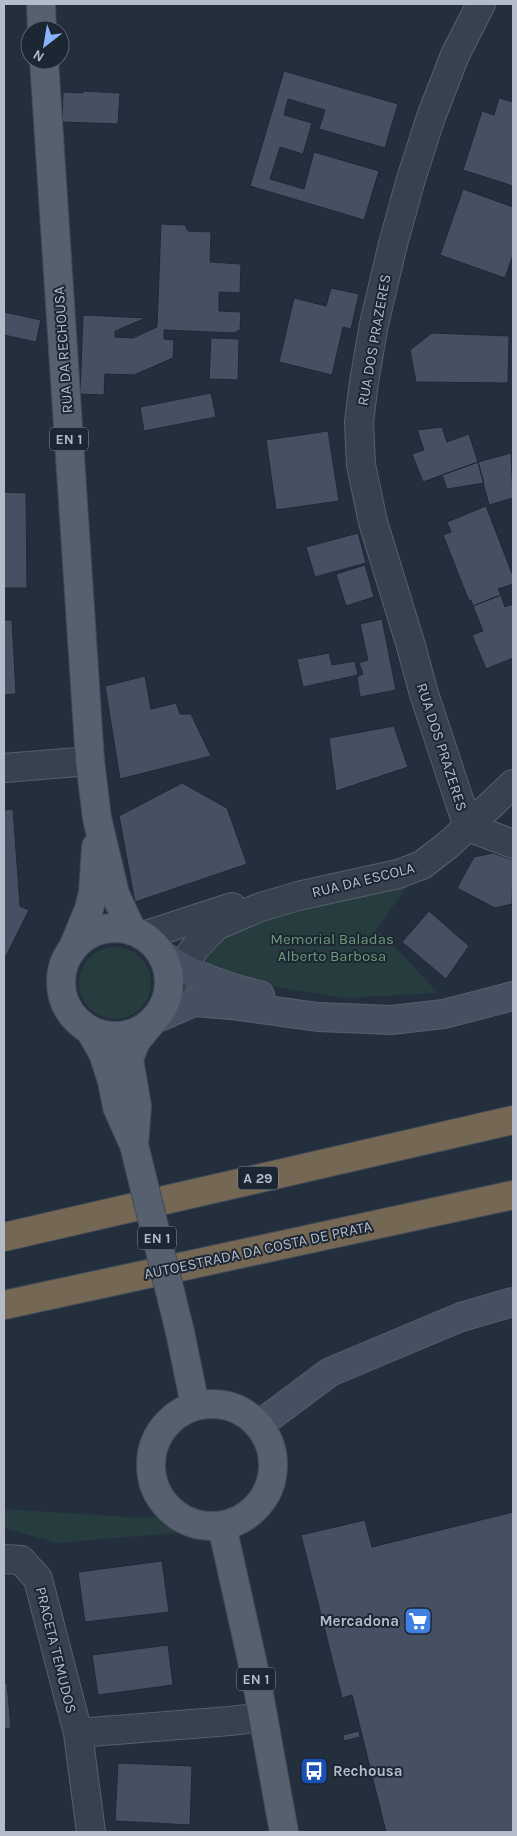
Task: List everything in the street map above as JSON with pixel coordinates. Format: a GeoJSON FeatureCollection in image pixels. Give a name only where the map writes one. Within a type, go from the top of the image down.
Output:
{"type":"FeatureCollection","features":[{"type":"Feature","properties":{"kind":"highway","name":"A 29"},"geometry":{"type":"LineString","coordinates":[[4,1237],[513,1120]]}},
{"type":"Feature","properties":{"kind":"highway","name":"AUTOESTRADA DA COSTA DE PRATA"},"geometry":{"type":"LineString","coordinates":[[4,1305],[513,1195]]}},
{"type":"Feature","properties":{"kind":"main road","name":"RUA DA RECHOUSA"},"geometry":{"type":"LineString","coordinates":[[45,70],[90,760],[97,818],[115,894],[138,934]]}},
{"type":"Feature","properties":{"kind":"main road","name":"RUA DA RECHOUSA"},"geometry":{"type":"LineString","coordinates":[[72,950],[89,909],[93,893],[97,818]]}},
{"type":"Feature","properties":{"kind":"main road","name":"EN 1"},"geometry":{"type":"LineString","coordinates":[[134,1145],[137,1106],[129,1059],[136,1041],[153,1021],[165,1003],[168,994],[168,974],[171,961],[150,941],[138,934],[116,929],[99,931],[88,935],[72,950],[62,970],[62,993],[71,1013],[78,1022],[98,1034],[120,1036],[132,1034],[153,1021]]}},
{"type":"Feature","properties":{"kind":"main road"},"geometry":{"type":"LineString","coordinates":[[171,961],[207,979],[252,993],[345,1007],[411,1004],[513,981]]}},
{"type":"Feature","properties":{"kind":"main road"},"geometry":{"type":"LineString","coordinates":[[153,1021],[194,1002],[232,1005],[318,1017],[391,1020],[444,1014],[513,996]]}},
{"type":"Feature","properties":{"kind":"main road","name":"EN 1"},"geometry":{"type":"LineString","coordinates":[[89,1029],[103,1053],[112,1080],[117,1107],[134,1145],[180,1332],[195,1405]]}},
{"type":"Feature","properties":{"kind":"main road"},"geometry":{"type":"LineString","coordinates":[[259,1425],[330,1372],[461,1317],[513,1302]]}},
{"type":"Feature","properties":{"kind":"main road"},"geometry":{"type":"LineString","coordinates":[[216,1403],[235,1407],[259,1425],[265,1433],[272,1452],[274,1472],[268,1491],[257,1507],[241,1520],[222,1526],[201,1526],[182,1519],[166,1506],[155,1488],[150,1468],[152,1448],[161,1429],[176,1414],[195,1405],[216,1403]]}},
{"type":"Feature","properties":{"kind":"main road","name":"EN 1"},"geometry":{"type":"LineString","coordinates":[[222,1526],[264,1717],[284,1832]]}},
{"type":"Feature","properties":{"kind":"street","name":"RUA DOS PRAZERES"},"geometry":{"type":"LineString","coordinates":[[468,827],[424,694],[373,522],[361,465],[360,422],[364,382],[374,324],[411,179],[431,117],[452,64],[481,4]]}},
{"type":"Feature","properties":{"kind":"street"},"geometry":{"type":"LineString","coordinates":[[4,768],[90,760]]}},
{"type":"Feature","properties":{"kind":"street","name":"RUA DA ESCOLA"},"geometry":{"type":"LineString","coordinates":[[171,961],[195,948],[216,926],[258,908],[298,896],[398,874],[422,865],[448,846],[513,784]]}},
{"type":"Feature","properties":{"kind":"street"},"geometry":{"type":"LineString","coordinates":[[468,827],[513,844]]}},
{"type":"Feature","properties":{"kind":"street","name":"RUA DA ESCOLA"},"geometry":{"type":"LineString","coordinates":[[138,934],[228,907],[258,908]]}},
{"type":"Feature","properties":{"kind":"street","name":"PRACETA TEMUDOS"},"geometry":{"type":"LineString","coordinates":[[4,1559],[22,1560],[38,1579],[78,1732],[91,1832]]}},
{"type":"Feature","properties":{"kind":"street","name":"PRACETA TEMUDOS"},"geometry":{"type":"LineString","coordinates":[[78,1732],[264,1717]]}},
{"type":"Feature","properties":{"kind":"green space","name":"Memorial Baladas Alberto Barbosa"},"geometry":{"type":"Polygon","coordinates":[[[408,885],[376,930],[384,935],[438,993],[345,998],[286,989],[216,972],[209,966],[206,960],[206,949],[222,929],[318,901],[408,885]]]}},
{"type":"Feature","properties":{"kind":"green space"},"geometry":{"type":"Polygon","coordinates":[[[115,947],[135,953],[145,963],[151,983],[145,1003],[135,1013],[115,1019],[95,1013],[85,1003],[79,983],[85,963],[95,953],[115,947]]]}},
{"type":"Feature","properties":{"kind":"green space"},"geometry":{"type":"Polygon","coordinates":[[[4,1509],[144,1518],[155,1516],[167,1519],[175,1533],[57,1543],[4,1528],[4,1509]]]}},
{"type":"Feature","properties":{"kind":"building"},"geometry":{"type":"Polygon","coordinates":[[[284,71],[398,104],[385,148],[319,129],[325,110],[288,99],[284,115],[312,123],[303,154],[280,147],[270,179],[304,189],[314,152],[379,171],[364,220],[250,186],[284,71]]]}},
{"type":"Feature","properties":{"kind":"building"},"geometry":{"type":"Polygon","coordinates":[[[83,91],[120,93],[118,124],[62,122],[63,92],[83,93],[83,91]]]}},
{"type":"Feature","properties":{"kind":"building"},"geometry":{"type":"Polygon","coordinates":[[[499,98],[513,102],[513,186],[463,170],[482,111],[494,115],[499,98]]]}},
{"type":"Feature","properties":{"kind":"building"},"geometry":{"type":"Polygon","coordinates":[[[463,189],[513,207],[513,255],[505,278],[440,255],[463,189]]]}},
{"type":"Feature","properties":{"kind":"building"},"geometry":{"type":"Polygon","coordinates":[[[161,224],[185,225],[188,231],[211,232],[210,262],[241,264],[240,293],[219,292],[219,311],[241,312],[240,330],[234,333],[164,330],[164,339],[174,340],[173,358],[134,375],[105,374],[104,395],[80,394],[83,315],[146,318],[115,331],[115,337],[133,338],[157,327],[161,224]]]}},
{"type":"Feature","properties":{"kind":"building"},"geometry":{"type":"Polygon","coordinates":[[[331,288],[359,294],[351,329],[343,327],[332,375],[279,362],[294,298],[326,306],[331,288]]]}},
{"type":"Feature","properties":{"kind":"building"},"geometry":{"type":"Polygon","coordinates":[[[4,312],[41,320],[36,342],[4,335],[4,312]]]}},
{"type":"Feature","properties":{"kind":"building"},"geometry":{"type":"Polygon","coordinates":[[[432,333],[509,336],[508,383],[416,382],[410,350],[432,333]]]}},
{"type":"Feature","properties":{"kind":"building"},"geometry":{"type":"Polygon","coordinates":[[[211,338],[239,339],[238,380],[209,379],[211,338]]]}},
{"type":"Feature","properties":{"kind":"building"},"geometry":{"type":"Polygon","coordinates":[[[211,393],[216,417],[144,431],[140,407],[211,393]]]}},
{"type":"Feature","properties":{"kind":"building"},"geometry":{"type":"Polygon","coordinates":[[[442,427],[447,442],[469,434],[478,462],[423,482],[412,454],[424,450],[417,430],[442,427]]]}},
{"type":"Feature","properties":{"kind":"building"},"geometry":{"type":"Polygon","coordinates":[[[328,431],[339,501],[276,510],[266,440],[328,431]]]}},
{"type":"Feature","properties":{"kind":"building"},"geometry":{"type":"Polygon","coordinates":[[[511,453],[513,498],[489,505],[478,462],[511,453]]]}},
{"type":"Feature","properties":{"kind":"building"},"geometry":{"type":"Polygon","coordinates":[[[478,462],[484,483],[447,489],[442,475],[478,462]]]}},
{"type":"Feature","properties":{"kind":"building"},"geometry":{"type":"Polygon","coordinates":[[[4,492],[26,493],[27,588],[4,588],[4,492]]]}},
{"type":"Feature","properties":{"kind":"building"},"geometry":{"type":"Polygon","coordinates":[[[486,506],[513,576],[513,584],[498,589],[501,595],[473,606],[471,600],[469,601],[443,535],[451,532],[447,522],[486,506]]]}},
{"type":"Feature","properties":{"kind":"building"},"geometry":{"type":"Polygon","coordinates":[[[358,533],[366,563],[315,577],[306,547],[358,533]]]}},
{"type":"Feature","properties":{"kind":"building"},"geometry":{"type":"Polygon","coordinates":[[[365,565],[374,597],[346,606],[336,574],[365,565]]]}},
{"type":"Feature","properties":{"kind":"building"},"geometry":{"type":"Polygon","coordinates":[[[501,595],[505,607],[513,604],[513,658],[486,669],[472,635],[483,631],[473,606],[501,595]]]}},
{"type":"Feature","properties":{"kind":"building"},"geometry":{"type":"Polygon","coordinates":[[[382,619],[396,690],[360,697],[357,677],[363,674],[359,663],[368,660],[360,624],[382,619]]]}},
{"type":"Feature","properties":{"kind":"building"},"geometry":{"type":"Polygon","coordinates":[[[4,620],[12,620],[16,694],[4,695],[4,620]]]}},
{"type":"Feature","properties":{"kind":"building"},"geometry":{"type":"Polygon","coordinates":[[[329,653],[332,665],[355,661],[358,675],[303,687],[297,659],[329,653]]]}},
{"type":"Feature","properties":{"kind":"building"},"geometry":{"type":"Polygon","coordinates":[[[145,676],[151,709],[176,703],[180,714],[191,714],[211,756],[120,779],[105,686],[145,676]]]}},
{"type":"Feature","properties":{"kind":"building"},"geometry":{"type":"Polygon","coordinates":[[[394,726],[408,767],[336,791],[329,738],[394,726]]]}},
{"type":"Feature","properties":{"kind":"building"},"geometry":{"type":"Polygon","coordinates":[[[182,783],[227,808],[247,864],[135,902],[119,816],[182,783]]]}},
{"type":"Feature","properties":{"kind":"building"},"geometry":{"type":"Polygon","coordinates":[[[13,809],[20,906],[29,910],[4,960],[4,810],[13,809]]]}},
{"type":"Feature","properties":{"kind":"building"},"geometry":{"type":"Polygon","coordinates":[[[493,853],[513,860],[512,904],[495,908],[457,888],[474,857],[493,853]]]}},
{"type":"Feature","properties":{"kind":"building"},"geometry":{"type":"Polygon","coordinates":[[[429,911],[469,946],[446,979],[402,942],[429,911]]]}},
{"type":"Feature","properties":{"kind":"building","name":"Mercadona"},"geometry":{"type":"Polygon","coordinates":[[[513,1512],[513,1832],[386,1832],[352,1695],[342,1698],[301,1535],[365,1520],[372,1547],[513,1512]]]}},
{"type":"Feature","properties":{"kind":"building"},"geometry":{"type":"Polygon","coordinates":[[[162,1561],[169,1612],[85,1622],[78,1572],[162,1561]]]}},
{"type":"Feature","properties":{"kind":"building"},"geometry":{"type":"Polygon","coordinates":[[[168,1645],[173,1685],[98,1695],[92,1655],[168,1645]]]}},
{"type":"Feature","properties":{"kind":"building"},"geometry":{"type":"Polygon","coordinates":[[[4,1683],[7,1683],[11,1728],[4,1729],[4,1683]]]}},
{"type":"Feature","properties":{"kind":"building"},"geometry":{"type":"Polygon","coordinates":[[[359,1731],[360,1737],[344,1741],[343,1735],[359,1731]]]}},
{"type":"Feature","properties":{"kind":"building"},"geometry":{"type":"Polygon","coordinates":[[[118,1763],[192,1766],[190,1825],[115,1821],[118,1763]]]}},
{"type":"Feature","properties":{"kind":"place","name":"Mercadona"},"geometry":{"type":"Point","coordinates":[418,1621]}},
{"type":"Feature","properties":{"kind":"place","name":"Rechousa"},"geometry":{"type":"Point","coordinates":[314,1771]}}]}
